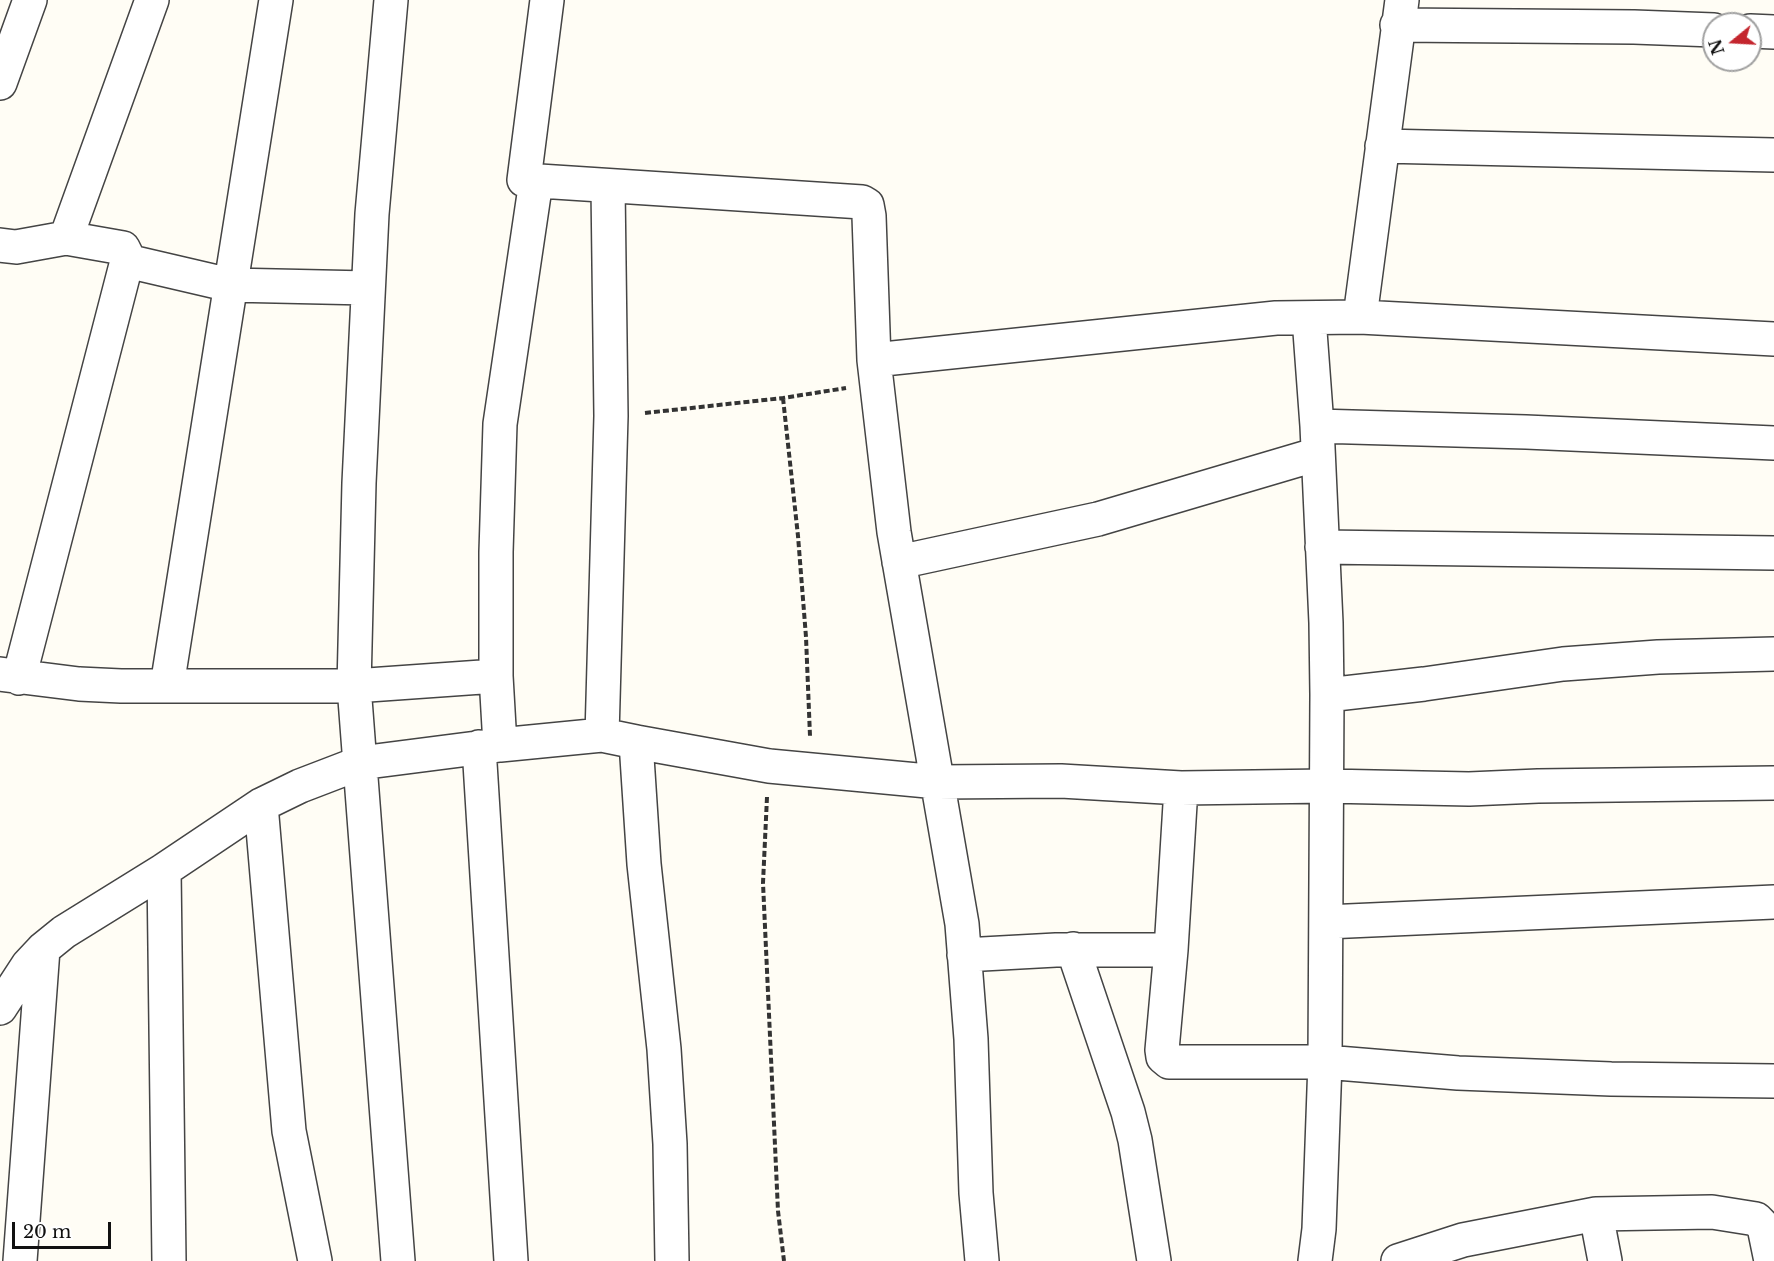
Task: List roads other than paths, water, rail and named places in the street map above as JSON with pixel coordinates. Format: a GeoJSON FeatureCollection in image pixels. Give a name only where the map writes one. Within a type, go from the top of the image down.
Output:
{"type":"FeatureCollection","features":[{"type":"Feature","properties":{"kind":"street"},"geometry":{"type":"LineString","coordinates":[[0,83],[30,0]]}},
{"type":"Feature","properties":{"kind":"street"},"geometry":{"type":"LineString","coordinates":[[66,238],[152,0]]}},
{"type":"Feature","properties":{"kind":"street"},"geometry":{"type":"LineString","coordinates":[[167,686],[276,0]]}},
{"type":"Feature","properties":{"kind":"street"},"geometry":{"type":"LineString","coordinates":[[391,0],[372,214],[368,288],[359,483],[354,686],[398,1261]]}},
{"type":"Feature","properties":{"kind":"street"},"geometry":{"type":"LineString","coordinates":[[547,0],[524,180],[862,202],[867,205],[875,372],[899,562],[962,924],[971,1039],[976,1193],[982,1261]]}},
{"type":"Feature","properties":{"kind":"street"},"geometry":{"type":"LineString","coordinates":[[1360,317],[1399,12],[1585,13],[1702,28]]}},
{"type":"Feature","properties":{"kind":"street"},"geometry":{"type":"LineString","coordinates":[[1382,146],[1774,155]]}},
{"type":"Feature","properties":{"kind":"street"},"geometry":{"type":"LineString","coordinates":[[511,1261],[489,746],[496,676],[497,488],[500,424],[536,181]]}},
{"type":"Feature","properties":{"kind":"street"},"geometry":{"type":"LineString","coordinates":[[602,735],[611,416],[608,187]]}},
{"type":"Feature","properties":{"kind":"street"},"geometry":{"type":"LineString","coordinates":[[0,244],[16,247],[66,238],[123,248],[127,261],[9,676],[79,684],[167,686],[354,686],[496,676]]}},
{"type":"Feature","properties":{"kind":"street"},"geometry":{"type":"LineString","coordinates":[[127,261],[230,285],[368,288]]}},
{"type":"Feature","properties":{"kind":"street"},"geometry":{"type":"LineString","coordinates":[[875,372],[1276,318],[1360,317],[1774,339]]}},
{"type":"Feature","properties":{"kind":"street"},"geometry":{"type":"LineString","coordinates":[[1309,318],[1318,440],[1327,695],[1325,1062],[1319,1229],[1315,1261]]}},
{"type":"Feature","properties":{"kind":"street"},"geometry":{"type":"LineString","coordinates":[[899,562],[1098,519],[1318,440],[1514,432],[1774,443]]}},
{"type":"Feature","properties":{"kind":"street"},"geometry":{"type":"LineString","coordinates":[[1322,547],[1774,553]]}},
{"type":"Feature","properties":{"kind":"street"},"geometry":{"type":"LineString","coordinates":[[1327,695],[1425,684],[1563,664],[1658,657],[1774,654]]}},
{"type":"Feature","properties":{"kind":"street"},"geometry":{"type":"LineString","coordinates":[[0,1008],[28,965],[64,932],[165,870],[261,805],[300,786],[360,763],[489,746],[602,735],[769,766],[938,782],[1061,781],[1181,788],[1327,786],[1469,789],[1774,783]]}},
{"type":"Feature","properties":{"kind":"street"},"geometry":{"type":"LineString","coordinates":[[636,742],[644,864],[664,1049],[670,1144],[672,1261]]}},
{"type":"Feature","properties":{"kind":"street"},"geometry":{"type":"LineString","coordinates":[[1181,788],[1162,1050],[1165,1060],[1169,1062],[1325,1062],[1458,1073],[1611,1079],[1774,1081]]}},
{"type":"Feature","properties":{"kind":"street"},"geometry":{"type":"LineString","coordinates":[[261,805],[289,1131],[315,1261]]}},
{"type":"Feature","properties":{"kind":"street"},"geometry":{"type":"LineString","coordinates":[[165,870],[169,1261]]}},
{"type":"Feature","properties":{"kind":"street"},"geometry":{"type":"LineString","coordinates":[[1326,922],[1774,902]]}},
{"type":"Feature","properties":{"kind":"street"},"geometry":{"type":"LineString","coordinates":[[20,1261],[43,949]]}},
{"type":"Feature","properties":{"kind":"street"},"geometry":{"type":"LineString","coordinates":[[964,955],[1073,949],[1171,950]]}},
{"type":"Feature","properties":{"kind":"street"},"geometry":{"type":"LineString","coordinates":[[1073,949],[1132,1131],[1154,1261]]}},
{"type":"Feature","properties":{"kind":"street"},"geometry":{"type":"LineString","coordinates":[[1398,1261],[1466,1251],[1596,1214],[1712,1212],[1756,1219],[1764,1227],[1771,1261]]}},
{"type":"Feature","properties":{"kind":"street"},"geometry":{"type":"LineString","coordinates":[[1596,1214],[1605,1261]]}}]}
